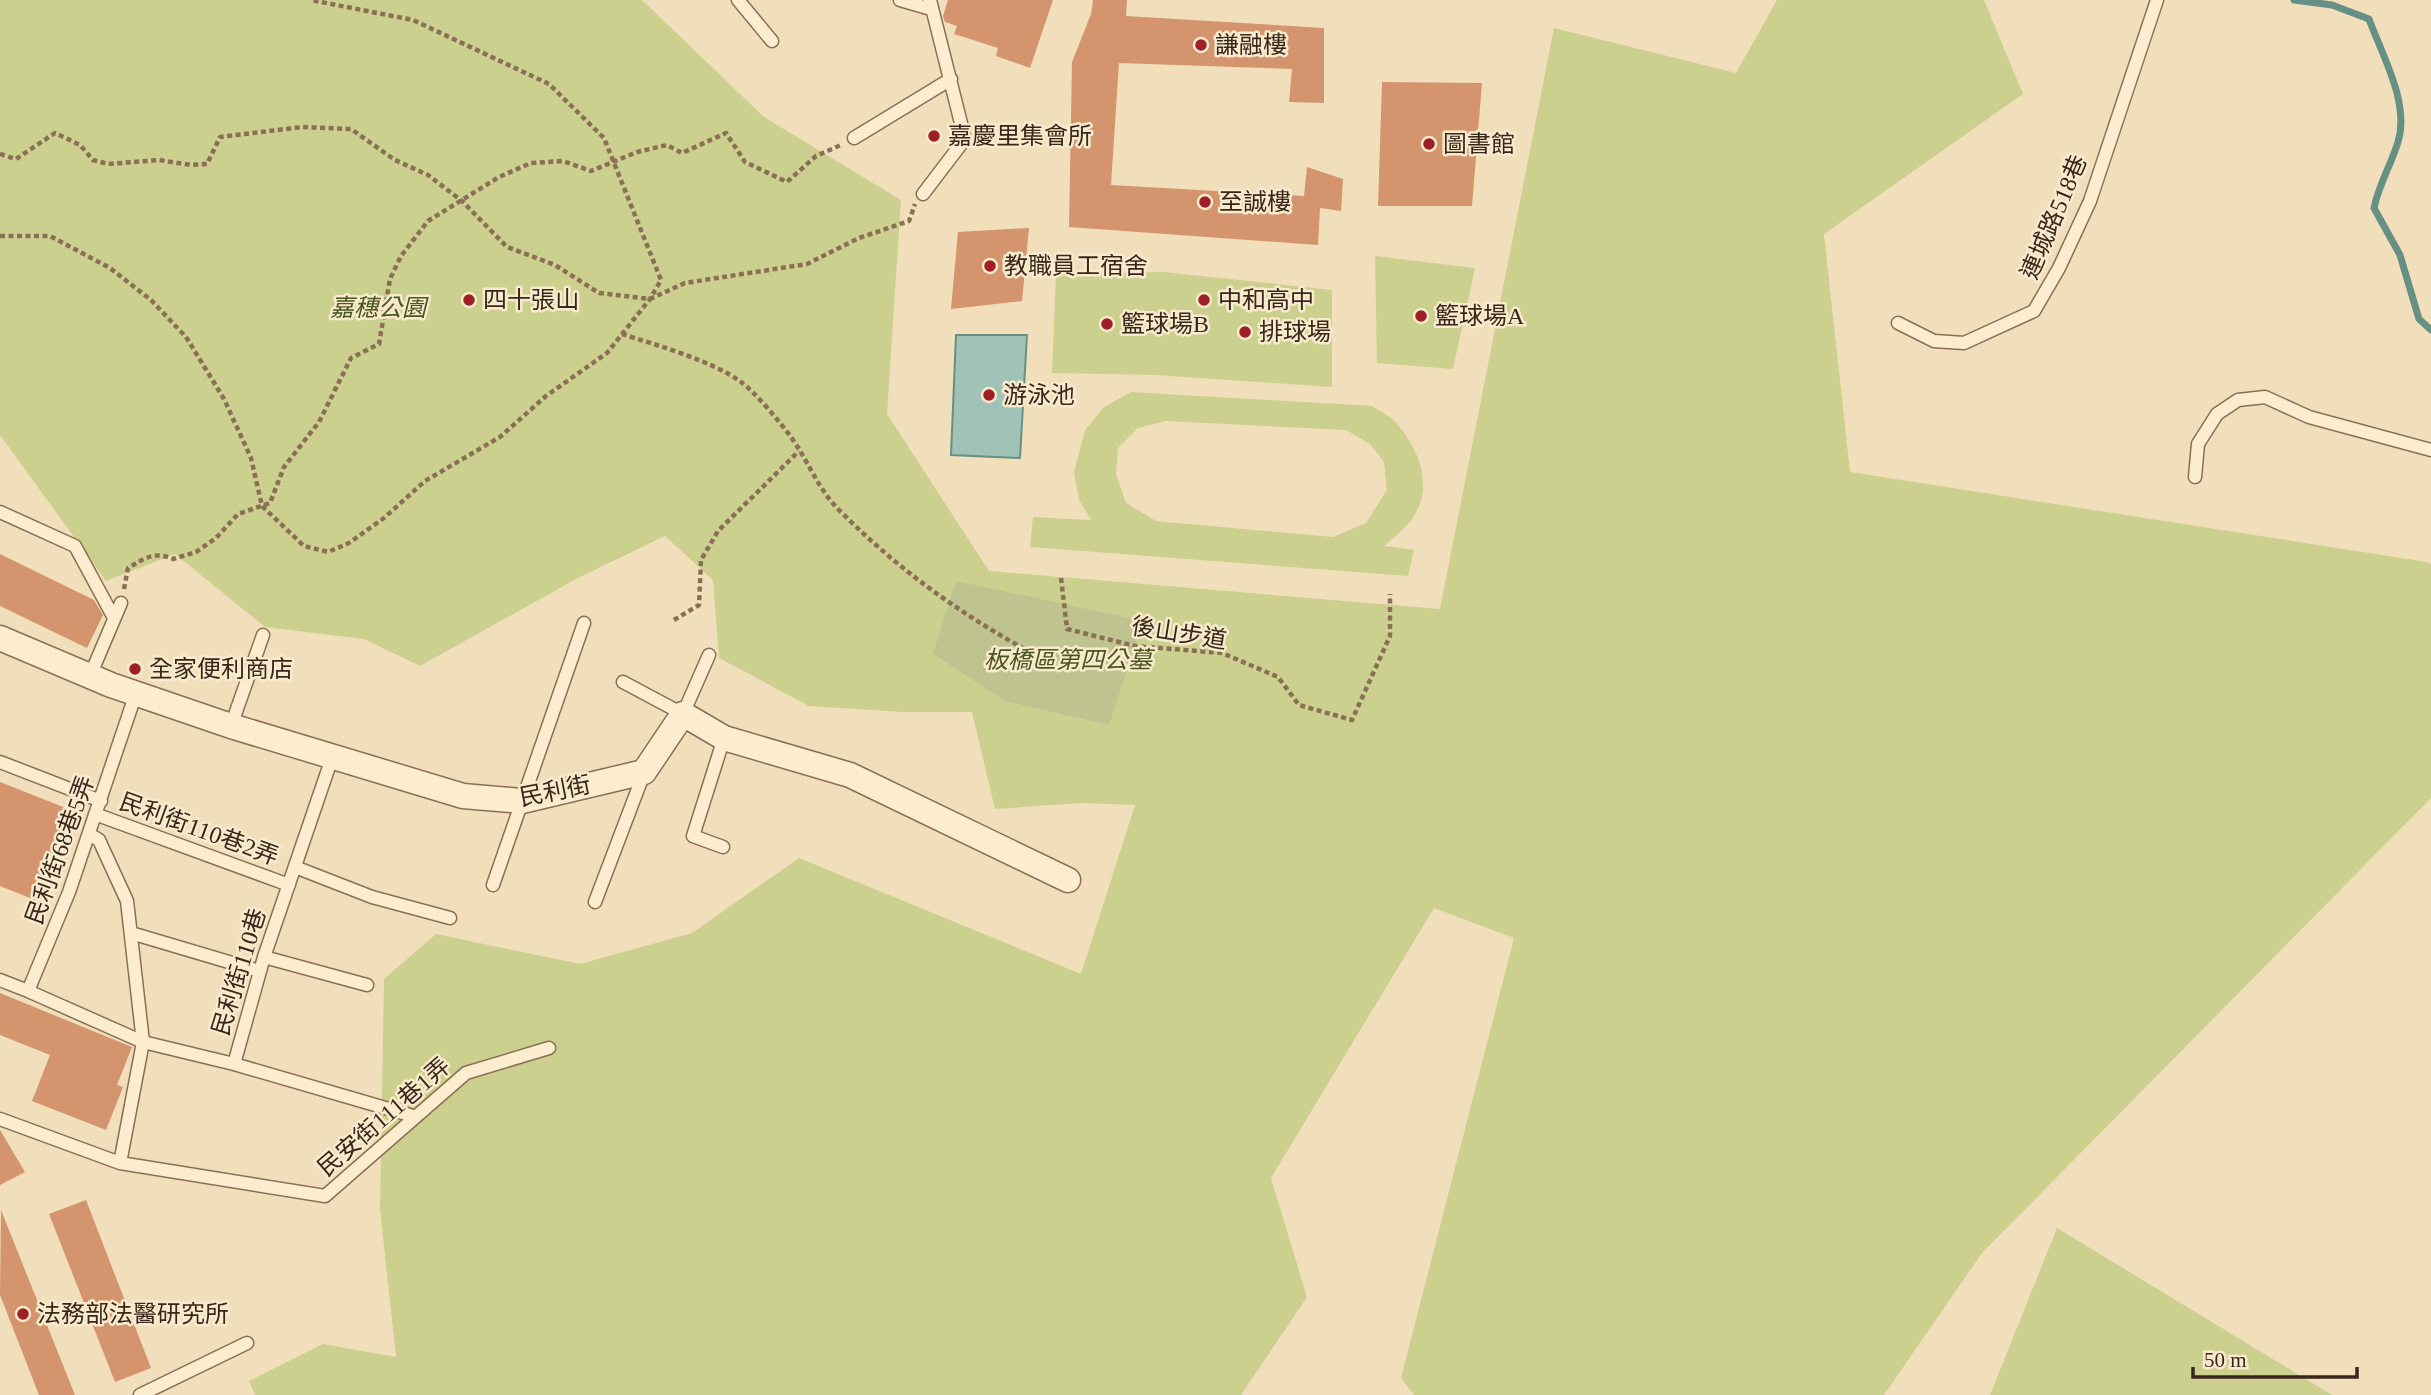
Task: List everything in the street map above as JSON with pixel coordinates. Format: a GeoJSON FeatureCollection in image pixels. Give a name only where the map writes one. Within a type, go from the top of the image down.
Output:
{"type":"FeatureCollection","features":[{"type":"Feature","properties":{"kind":"street","name":"民利街"},"geometry":{"type":"LineString","coordinates":[[0,638],[90,676],[231,726],[463,796],[522,801],[644,772]]}},
{"type":"Feature","properties":{"kind":"street"},"geometry":{"type":"LineString","coordinates":[[644,772],[683,714],[724,738],[850,775],[1068,880]]}},
{"type":"Feature","properties":{"kind":"lane"},"geometry":{"type":"LineString","coordinates":[[738,0],[772,41]]}},
{"type":"Feature","properties":{"kind":"lane"},"geometry":{"type":"LineString","coordinates":[[900,0],[930,4],[965,139],[923,194]]}},
{"type":"Feature","properties":{"kind":"lane","name":"連城路518巷"},"geometry":{"type":"LineString","coordinates":[[1898,323],[1934,341],[1964,343],[2034,311],[2059,268],[2090,201],[2157,0]]}},
{"type":"Feature","properties":{"kind":"lane"},"geometry":{"type":"LineString","coordinates":[[855,138],[951,79]]}},
{"type":"Feature","properties":{"kind":"lane"},"geometry":{"type":"LineString","coordinates":[[2195,477],[2198,443],[2217,414],[2238,400],[2265,397],[2309,417],[2431,450]]}},
{"type":"Feature","properties":{"kind":"lane"},"geometry":{"type":"LineString","coordinates":[[0,512],[75,546],[114,618]]}},
{"type":"Feature","properties":{"kind":"lane"},"geometry":{"type":"LineString","coordinates":[[90,676],[121,603]]}},
{"type":"Feature","properties":{"kind":"lane"},"geometry":{"type":"LineString","coordinates":[[493,885],[584,623]]}},
{"type":"Feature","properties":{"kind":"lane"},"geometry":{"type":"LineString","coordinates":[[231,726],[263,635]]}},
{"type":"Feature","properties":{"kind":"lane"},"geometry":{"type":"LineString","coordinates":[[622,682],[683,714],[709,655]]}},
{"type":"Feature","properties":{"kind":"lane","name":"民利街68巷5弄"},"geometry":{"type":"LineString","coordinates":[[28,991],[101,801],[136,693]]}},
{"type":"Feature","properties":{"kind":"lane"},"geometry":{"type":"LineString","coordinates":[[723,847],[693,836],[724,738]]}},
{"type":"Feature","properties":{"kind":"lane","name":"民利街110巷"},"geometry":{"type":"LineString","coordinates":[[333,755],[259,971],[233,1064],[412,1116]]}},
{"type":"Feature","properties":{"kind":"lane"},"geometry":{"type":"LineString","coordinates":[[0,762],[101,801]]}},
{"type":"Feature","properties":{"kind":"lane"},"geometry":{"type":"LineString","coordinates":[[595,902],[644,772]]}},
{"type":"Feature","properties":{"kind":"lane","name":"民利街110巷2弄"},"geometry":{"type":"LineString","coordinates":[[95,814],[289,885]]}},
{"type":"Feature","properties":{"kind":"lane"},"geometry":{"type":"LineString","coordinates":[[0,1119],[120,1163],[144,1042],[127,901],[99,840],[89,834]]}},
{"type":"Feature","properties":{"kind":"lane"},"geometry":{"type":"LineString","coordinates":[[295,867],[372,897],[450,918]]}},
{"type":"Feature","properties":{"kind":"lane"},"geometry":{"type":"LineString","coordinates":[[131,933],[259,971]]}},
{"type":"Feature","properties":{"kind":"lane"},"geometry":{"type":"LineString","coordinates":[[264,957],[367,985]]}},
{"type":"Feature","properties":{"kind":"lane"},"geometry":{"type":"LineString","coordinates":[[0,980],[144,1042],[233,1064]]}},
{"type":"Feature","properties":{"kind":"lane","name":"民安街111巷1弄"},"geometry":{"type":"LineString","coordinates":[[120,1163],[325,1196],[412,1116],[466,1073],[549,1048]]}},
{"type":"Feature","properties":{"kind":"lane"},"geometry":{"type":"LineString","coordinates":[[140,1395],[247,1343]]}},
{"type":"Feature","properties":{"kind":"path"},"geometry":{"type":"LineString","coordinates":[[0,236],[50,236],[110,268],[151,300],[186,337],[223,399],[251,457],[262,506],[304,546],[328,552],[349,543],[425,481],[500,436],[547,396],[607,353],[650,299],[661,280],[615,161],[604,138],[549,84],[413,20],[311,0]]}},
{"type":"Feature","properties":{"kind":"path"},"geometry":{"type":"LineString","coordinates":[[0,154],[16,159],[55,133],[80,145],[93,159],[108,164],[159,160],[199,165],[206,164],[220,137],[302,127],[351,129],[395,160],[428,175],[462,201],[507,247],[555,265],[599,293],[650,299],[685,283],[807,264],[859,238],[909,220],[912,207],[923,194]]}},
{"type":"Feature","properties":{"kind":"path"},"geometry":{"type":"LineString","coordinates":[[121,603],[128,568],[145,557],[160,554],[173,559],[196,552],[228,529],[238,514],[270,503],[284,467],[319,422],[351,358],[379,344],[390,279],[401,256],[428,221],[499,177],[531,163],[562,161],[591,171],[667,145],[682,153],[726,133],[745,162],[787,182],[816,156],[855,138]]}},
{"type":"Feature","properties":{"kind":"path"},"geometry":{"type":"LineString","coordinates":[[622,334],[695,360],[741,382],[791,438],[819,487],[840,512],[921,586],[994,633],[1047,662]]}},
{"type":"Feature","properties":{"kind":"path"},"geometry":{"type":"LineString","coordinates":[[674,620],[699,605],[701,560],[718,531],[799,451]]}},
{"type":"Feature","properties":{"kind":"path","name":"後山步道"},"geometry":{"type":"LineString","coordinates":[[1061,578],[1067,629],[1135,646],[1222,653],[1278,677],[1299,705],[1352,720],[1390,636],[1390,594]]}},
{"type":"Feature","properties":{"kind":"green space","name":"嘉穗公園"},"geometry":{"type":"Polygon","coordinates":[[[0,0],[642,0],[764,117],[901,200],[887,414],[989,571],[1440,609],[1554,28],[1736,73],[1777,0],[1984,0],[2023,94],[1824,234],[1850,472],[2431,564],[2431,798],[1982,1253],[1884,1395],[1414,1395],[1401,1378],[1514,938],[1434,908],[1271,1178],[1307,1297],[1241,1395],[255,1395],[249,1381],[323,1344],[396,1357],[380,1209],[384,979],[436,934],[580,964],[692,933],[799,858],[1081,974],[1135,805],[1081,803],[995,809],[972,712],[902,712],[809,706],[719,658],[713,580],[665,536],[576,579],[420,666],[364,639],[265,627],[175,554],[106,581],[0,435],[0,0]]]}},
{"type":"Feature","properties":{"kind":"green space","name":"籃球場A"},"geometry":{"type":"Polygon","coordinates":[[[1375,256],[1475,268],[1453,369],[1377,363],[1375,256]]]}},
{"type":"Feature","properties":{"kind":"green space","name":"排球場"},"geometry":{"type":"Polygon","coordinates":[[[1164,272],[1332,290],[1332,387],[1155,375],[1052,373],[1056,274],[1164,272]]]}},
{"type":"Feature","properties":{"kind":"green space"},"geometry":{"type":"Polygon","coordinates":[[[1131,392],[1372,406],[1398,425],[1419,460],[1422,473],[1421,499],[1416,512],[1405,527],[1384,546],[1414,550],[1408,576],[1030,547],[1033,517],[1091,520],[1079,500],[1074,472],[1085,430],[1104,407],[1131,392]],[[1166,421],[1138,428],[1118,448],[1116,474],[1126,503],[1156,521],[1333,537],[1366,523],[1387,490],[1384,462],[1370,444],[1346,430],[1166,421]]]}},
{"type":"Feature","properties":{"kind":"green space","name":"板橋區第四公墓"},"geometry":{"type":"Polygon","coordinates":[[[956,581],[1143,621],[1109,725],[1005,701],[933,654],[956,581]]]}},
{"type":"Feature","properties":{"kind":"green space"},"geometry":{"type":"Polygon","coordinates":[[[2057,1228],[2332,1395],[1990,1395],[2057,1228]]]}},
{"type":"Feature","properties":{"kind":"water","name":"游泳池"},"geometry":{"type":"Polygon","coordinates":[[[956,335],[1027,335],[1020,458],[951,455],[956,335]]]}},
{"type":"Feature","properties":{"kind":"building"},"geometry":{"type":"Polygon","coordinates":[[[948,0],[1053,0],[1030,68],[996,56],[998,48],[954,34],[957,26],[945,22],[943,16],[948,0]]]}},
{"type":"Feature","properties":{"kind":"building"},"geometry":{"type":"Polygon","coordinates":[[[1093,0],[1127,0],[1126,16],[1324,28],[1324,103],[1289,102],[1292,69],[1119,63],[1111,185],[1304,196],[1307,167],[1343,179],[1341,211],[1320,208],[1318,245],[1069,227],[1072,62],[1091,14],[1093,0]]]}},
{"type":"Feature","properties":{"kind":"building","name":"圖書館"},"geometry":{"type":"Polygon","coordinates":[[[1382,82],[1482,83],[1472,206],[1378,206],[1382,82]]]}},
{"type":"Feature","properties":{"kind":"building","name":"教職員工宿舍"},"geometry":{"type":"Polygon","coordinates":[[[1029,228],[1022,301],[951,309],[958,232],[1029,228]]]}},
{"type":"Feature","properties":{"kind":"building"},"geometry":{"type":"Polygon","coordinates":[[[0,554],[94,600],[103,615],[87,648],[0,606],[0,554]]]}},
{"type":"Feature","properties":{"kind":"building"},"geometry":{"type":"Polygon","coordinates":[[[0,782],[71,810],[35,900],[0,886],[0,782]]]}},
{"type":"Feature","properties":{"kind":"building"},"geometry":{"type":"Polygon","coordinates":[[[0,993],[132,1047],[117,1085],[123,1087],[106,1130],[32,1101],[50,1055],[0,1035],[0,993]]]}},
{"type":"Feature","properties":{"kind":"building"},"geometry":{"type":"Polygon","coordinates":[[[0,1130],[25,1172],[0,1185],[0,1130]]]}},
{"type":"Feature","properties":{"kind":"building"},"geometry":{"type":"Polygon","coordinates":[[[86,1200],[151,1368],[115,1382],[49,1214],[86,1200]]]}},
{"type":"Feature","properties":{"kind":"building","name":"法務部法醫研究所"},"geometry":{"type":"Polygon","coordinates":[[[1,1210],[75,1395],[39,1395],[0,1295],[1,1210]]]}},
{"type":"Feature","properties":{"kind":"waterway"},"geometry":{"type":"LineString","coordinates":[[2294,0],[2332,5],[2369,19],[2398,95],[2401,127],[2374,208],[2400,255],[2419,319],[2431,330]]}},
{"type":"Feature","properties":{"kind":"place","name":"謙融樓"},"geometry":{"type":"Point","coordinates":[1201,45]}},
{"type":"Feature","properties":{"kind":"place","name":"嘉慶里集會所"},"geometry":{"type":"Point","coordinates":[934,136]}},
{"type":"Feature","properties":{"kind":"place","name":"圖書館"},"geometry":{"type":"Point","coordinates":[1429,144]}},
{"type":"Feature","properties":{"kind":"place","name":"至誠樓"},"geometry":{"type":"Point","coordinates":[1205,202]}},
{"type":"Feature","properties":{"kind":"place","name":"教職員工宿舍"},"geometry":{"type":"Point","coordinates":[990,266]}},
{"type":"Feature","properties":{"kind":"place","name":"四十張山"},"geometry":{"type":"Point","coordinates":[469,300]}},
{"type":"Feature","properties":{"kind":"place","name":"中和高中"},"geometry":{"type":"Point","coordinates":[1204,300]}},
{"type":"Feature","properties":{"kind":"place","name":"籃球場A"},"geometry":{"type":"Point","coordinates":[1421,316]}},
{"type":"Feature","properties":{"kind":"place","name":"籃球場B"},"geometry":{"type":"Point","coordinates":[1107,324]}},
{"type":"Feature","properties":{"kind":"place","name":"排球場"},"geometry":{"type":"Point","coordinates":[1245,332]}},
{"type":"Feature","properties":{"kind":"place","name":"游泳池"},"geometry":{"type":"Point","coordinates":[989,395]}},
{"type":"Feature","properties":{"kind":"place","name":"全家便利商店"},"geometry":{"type":"Point","coordinates":[135,669]}},
{"type":"Feature","properties":{"kind":"place","name":"法務部法醫研究所"},"geometry":{"type":"Point","coordinates":[23,1314]}}]}
